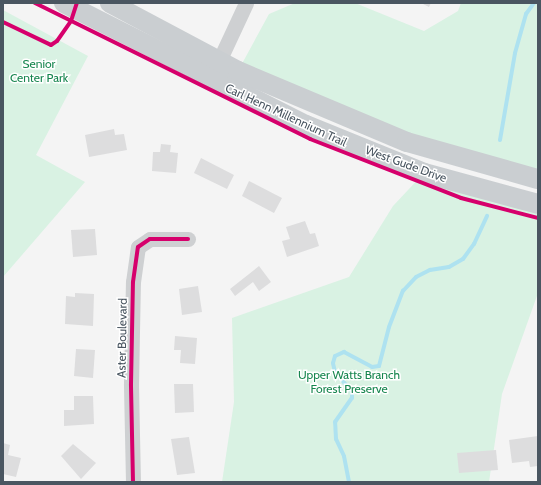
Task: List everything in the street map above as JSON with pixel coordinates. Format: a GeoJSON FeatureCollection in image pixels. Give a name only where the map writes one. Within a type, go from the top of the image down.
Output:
{"type":"FeatureCollection","features":[{"type":"Feature","properties":{"kind":"main road","name":"West Gude Drive"},"geometry":{"type":"LineString","coordinates":[[64,3],[101,11],[306,126],[424,173],[538,204]]}},
{"type":"Feature","properties":{"kind":"main road","name":"West Gude Drive"},"geometry":{"type":"LineString","coordinates":[[110,3],[219,61],[407,142],[538,179]]}},
{"type":"Feature","properties":{"kind":"street"},"geometry":{"type":"LineString","coordinates":[[219,61],[246,3]]}},
{"type":"Feature","properties":{"kind":"street","name":"Aster Boulevard"},"geometry":{"type":"LineString","coordinates":[[133,482],[131,384],[133,282],[138,247],[150,239],[188,239]]}},
{"type":"Feature","properties":{"kind":"green space"},"geometry":{"type":"Polygon","coordinates":[[[295,3],[355,3],[424,31],[458,11],[461,3],[538,3],[538,179],[238,71],[269,14],[295,3]]]}},
{"type":"Feature","properties":{"kind":"green space","name":"Senior Center Park"},"geometry":{"type":"Polygon","coordinates":[[[3,10],[88,56],[36,155],[85,182],[3,277],[3,10]]]}},
{"type":"Feature","properties":{"kind":"green space","name":"Upper Watts Branch Forest Preserve"},"geometry":{"type":"Polygon","coordinates":[[[424,173],[538,204],[538,293],[502,394],[489,482],[222,482],[234,402],[232,318],[349,277],[393,206],[424,173]]]}},
{"type":"Feature","properties":{"kind":"building"},"geometry":{"type":"Polygon","coordinates":[[[421,3],[431,3],[429,7],[421,3]]]}},
{"type":"Feature","properties":{"kind":"building"},"geometry":{"type":"Polygon","coordinates":[[[114,129],[115,135],[124,134],[127,150],[89,157],[85,135],[114,129]]]}},
{"type":"Feature","properties":{"kind":"building"},"geometry":{"type":"Polygon","coordinates":[[[161,144],[171,145],[170,152],[178,153],[176,173],[152,171],[153,152],[160,152],[161,144]]]}},
{"type":"Feature","properties":{"kind":"building"},"geometry":{"type":"Polygon","coordinates":[[[201,158],[234,175],[227,189],[194,173],[201,158]]]}},
{"type":"Feature","properties":{"kind":"building"},"geometry":{"type":"Polygon","coordinates":[[[249,181],[282,198],[274,213],[242,196],[249,181]]]}},
{"type":"Feature","properties":{"kind":"building"},"geometry":{"type":"Polygon","coordinates":[[[305,221],[310,234],[315,233],[319,246],[287,257],[282,241],[290,239],[286,227],[305,221]]]}},
{"type":"Feature","properties":{"kind":"building"},"geometry":{"type":"Polygon","coordinates":[[[95,229],[97,255],[73,257],[71,230],[95,229]]]}},
{"type":"Feature","properties":{"kind":"building"},"geometry":{"type":"Polygon","coordinates":[[[259,266],[271,282],[259,291],[253,282],[235,296],[230,289],[259,266]]]}},
{"type":"Feature","properties":{"kind":"building"},"geometry":{"type":"Polygon","coordinates":[[[198,286],[202,312],[182,315],[179,289],[198,286]]]}},
{"type":"Feature","properties":{"kind":"building"},"geometry":{"type":"Polygon","coordinates":[[[75,293],[94,294],[93,326],[65,324],[66,296],[75,297],[75,293]]]}},
{"type":"Feature","properties":{"kind":"building"},"geometry":{"type":"Polygon","coordinates":[[[175,336],[197,338],[195,364],[180,363],[181,350],[174,350],[175,336]]]}},
{"type":"Feature","properties":{"kind":"building"},"geometry":{"type":"Polygon","coordinates":[[[76,349],[95,350],[93,378],[74,376],[76,349]]]}},
{"type":"Feature","properties":{"kind":"building"},"geometry":{"type":"Polygon","coordinates":[[[174,384],[193,384],[194,412],[175,413],[174,384]]]}},
{"type":"Feature","properties":{"kind":"building"},"geometry":{"type":"Polygon","coordinates":[[[74,396],[93,396],[94,424],[64,426],[64,410],[74,410],[74,396]]]}},
{"type":"Feature","properties":{"kind":"building"},"geometry":{"type":"Polygon","coordinates":[[[538,436],[538,466],[530,467],[529,461],[512,463],[509,440],[538,436]]]}},
{"type":"Feature","properties":{"kind":"building"},"geometry":{"type":"Polygon","coordinates":[[[189,437],[195,473],[177,475],[171,439],[189,437]]]}},
{"type":"Feature","properties":{"kind":"building"},"geometry":{"type":"Polygon","coordinates":[[[3,443],[10,445],[8,455],[21,458],[16,477],[3,474],[3,443]]]}},
{"type":"Feature","properties":{"kind":"building"},"geometry":{"type":"Polygon","coordinates":[[[73,444],[96,463],[81,479],[61,456],[73,444]]]}},
{"type":"Feature","properties":{"kind":"building"},"geometry":{"type":"Polygon","coordinates":[[[496,450],[498,470],[459,473],[457,453],[496,450]]]}},
{"type":"Feature","properties":{"kind":"waterway"},"geometry":{"type":"LineString","coordinates":[[500,140],[515,53],[526,14],[534,3]]}},
{"type":"Feature","properties":{"kind":"waterway"},"geometry":{"type":"LineString","coordinates":[[349,482],[344,456],[336,439],[335,422],[352,398],[352,392],[335,372],[333,363],[335,356],[344,352],[372,367],[379,366],[389,327],[403,291],[416,277],[430,270],[449,267],[463,259],[474,244],[487,216]]}},
{"type":"Feature","properties":{"kind":"cycle path","name":"Carl Henn Millennium Trail"},"geometry":{"type":"LineString","coordinates":[[35,3],[310,139],[461,198],[538,218]]}},
{"type":"Feature","properties":{"kind":"cycle path"},"geometry":{"type":"LineString","coordinates":[[3,22],[51,45],[57,41],[71,21],[77,3]]}},
{"type":"Feature","properties":{"kind":"cycle path"},"geometry":{"type":"LineString","coordinates":[[133,482],[131,384],[133,282],[138,247],[150,239],[188,239]]}}]}
